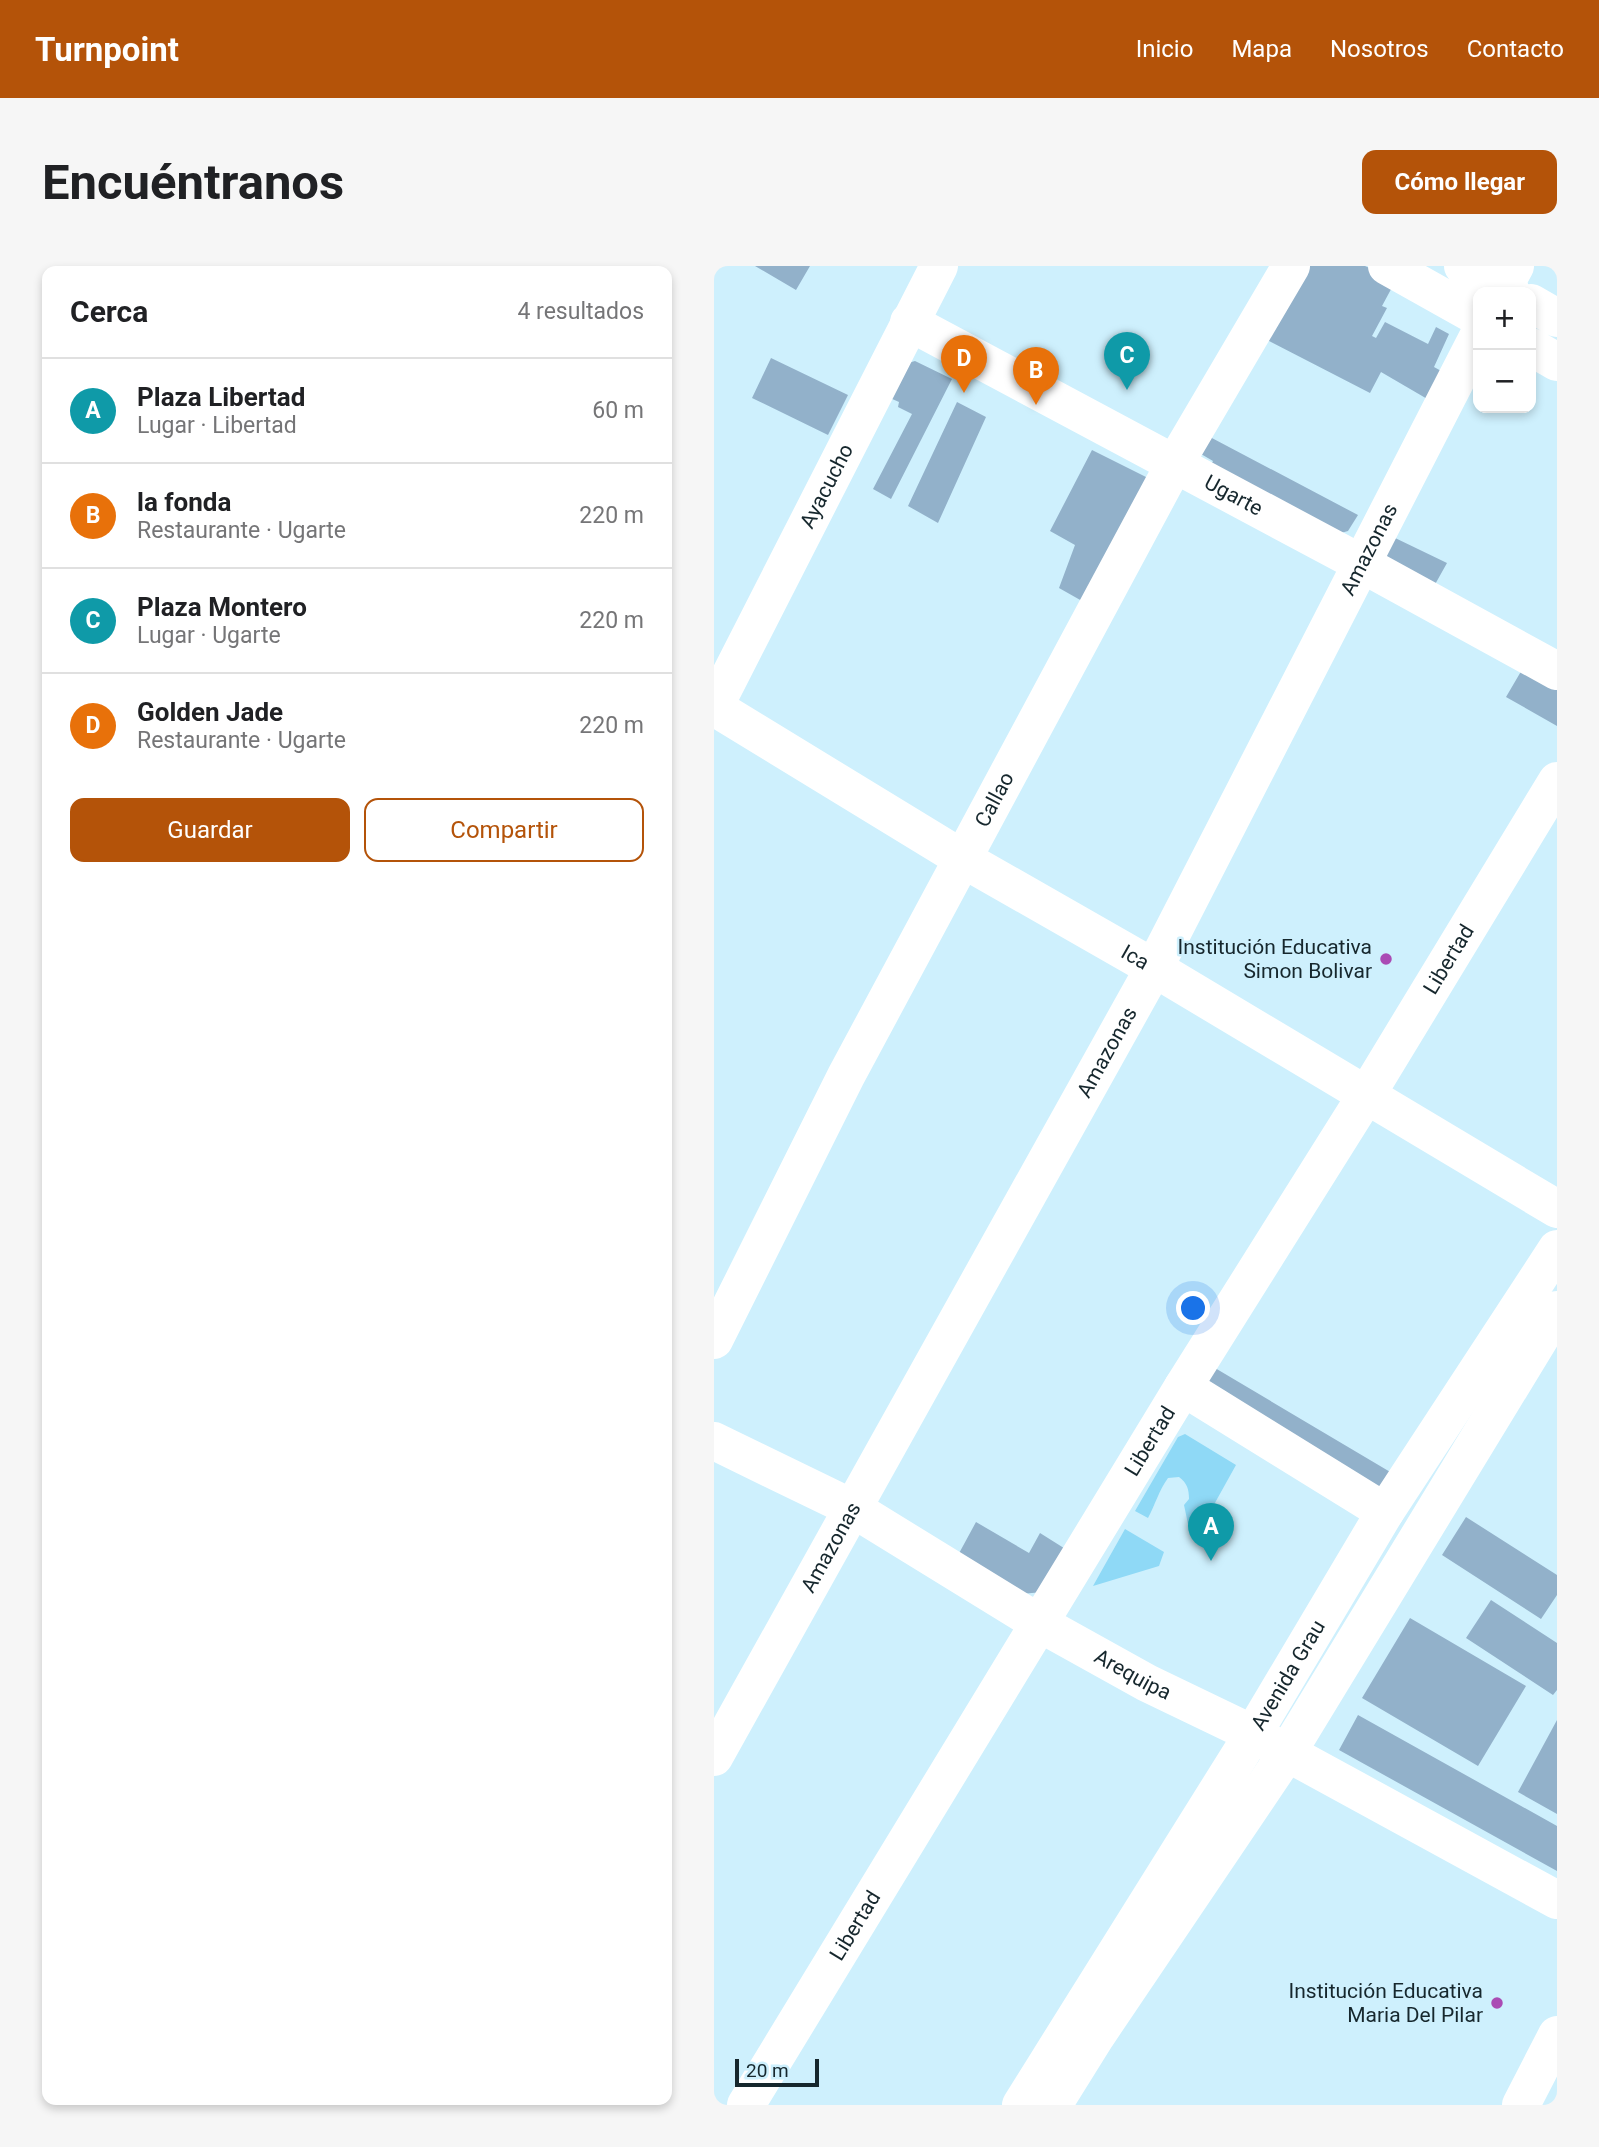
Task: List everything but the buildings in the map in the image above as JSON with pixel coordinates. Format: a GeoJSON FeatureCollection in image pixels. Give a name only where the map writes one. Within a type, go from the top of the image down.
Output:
{"type":"FeatureCollection","features":[{"type":"Feature","properties":{"kind":"street","name":"Ayacucho"},"geometry":{"type":"LineString","coordinates":[[714,707],[939,266]]}},
{"type":"Feature","properties":{"kind":"street","name":"Callao"},"geometry":{"type":"LineString","coordinates":[[714,1340],[846,1076],[1174,464],[1290,266]]}},
{"type":"Feature","properties":{"kind":"street"},"geometry":{"type":"LineString","coordinates":[[1387,266],[1473,314]]}},
{"type":"Feature","properties":{"kind":"street"},"geometry":{"type":"LineString","coordinates":[[1463,266],[1510,287]]}},
{"type":"Feature","properties":{"kind":"street"},"geometry":{"type":"LineString","coordinates":[[1536,304],[1557,318]]}},
{"type":"Feature","properties":{"kind":"street","name":"Ugarte"},"geometry":{"type":"LineString","coordinates":[[909,322],[1557,671]]}},
{"type":"Feature","properties":{"kind":"street","name":"Amazonas"},"geometry":{"type":"LineString","coordinates":[[714,1757],[1154,968],[1473,347]]}},
{"type":"Feature","properties":{"kind":"street"},"geometry":{"type":"LineString","coordinates":[[1536,350],[1557,362]]}},
{"type":"Feature","properties":{"kind":"street","name":"Ica"},"geometry":{"type":"LineString","coordinates":[[714,707],[963,859],[1154,968],[1557,1209]]}},
{"type":"Feature","properties":{"kind":"street","name":"Libertad"},"geometry":{"type":"LineString","coordinates":[[746,2105],[1183,1387],[1367,1094],[1557,781]]}},
{"type":"Feature","properties":{"kind":"street","name":"Avenida Grau"},"geometry":{"type":"LineString","coordinates":[[1021,2105],[1253,1734],[1385,1512],[1557,1249]]}},
{"type":"Feature","properties":{"kind":"street","name":"Avenida Grau"},"geometry":{"type":"LineString","coordinates":[[1053,2105],[1096,2036],[1287,1753],[1557,1310]]}},
{"type":"Feature","properties":{"kind":"street"},"geometry":{"type":"LineString","coordinates":[[1183,1387],[1385,1512]]}},
{"type":"Feature","properties":{"kind":"street","name":"Arequipa"},"geometry":{"type":"LineString","coordinates":[[714,1441],[852,1508],[1039,1623],[1147,1683],[1253,1734],[1557,1900]]}},
{"type":"Feature","properties":{"kind":"street"},"geometry":{"type":"LineString","coordinates":[[1521,2105],[1557,2035]]}},
{"type":"Feature","properties":{"kind":"shaded area"},"geometry":{"type":"Polygon","coordinates":[[[1185,1434],[1236,1465],[1201,1528],[1188,1524],[1184,1505],[1189,1499],[1189,1492],[1179,1477],[1168,1478],[1148,1518],[1135,1511],[1178,1437],[1185,1434]]]}},
{"type":"Feature","properties":{"kind":"shaded area"},"geometry":{"type":"Polygon","coordinates":[[[1125,1529],[1164,1552],[1159,1566],[1093,1586],[1125,1529]]]}},
{"type":"Feature","properties":{"kind":"place","name":"Plaza Montero"},"geometry":{"type":"Point","coordinates":[1127,390]}},
{"type":"Feature","properties":{"kind":"place","name":"Golden Jade"},"geometry":{"type":"Point","coordinates":[964,393]}},
{"type":"Feature","properties":{"kind":"place","name":"la fonda"},"geometry":{"type":"Point","coordinates":[1036,405]}},
{"type":"Feature","properties":{"kind":"place","name":"Institución Educativa Simon Bolivar"},"geometry":{"type":"Point","coordinates":[1386,959]}},
{"type":"Feature","properties":{"kind":"place","name":"Plaza Libertad"},"geometry":{"type":"Point","coordinates":[1211,1561]}},
{"type":"Feature","properties":{"kind":"place","name":"Institución Educativa Maria Del Pilar"},"geometry":{"type":"Point","coordinates":[1497,2003]}}]}
